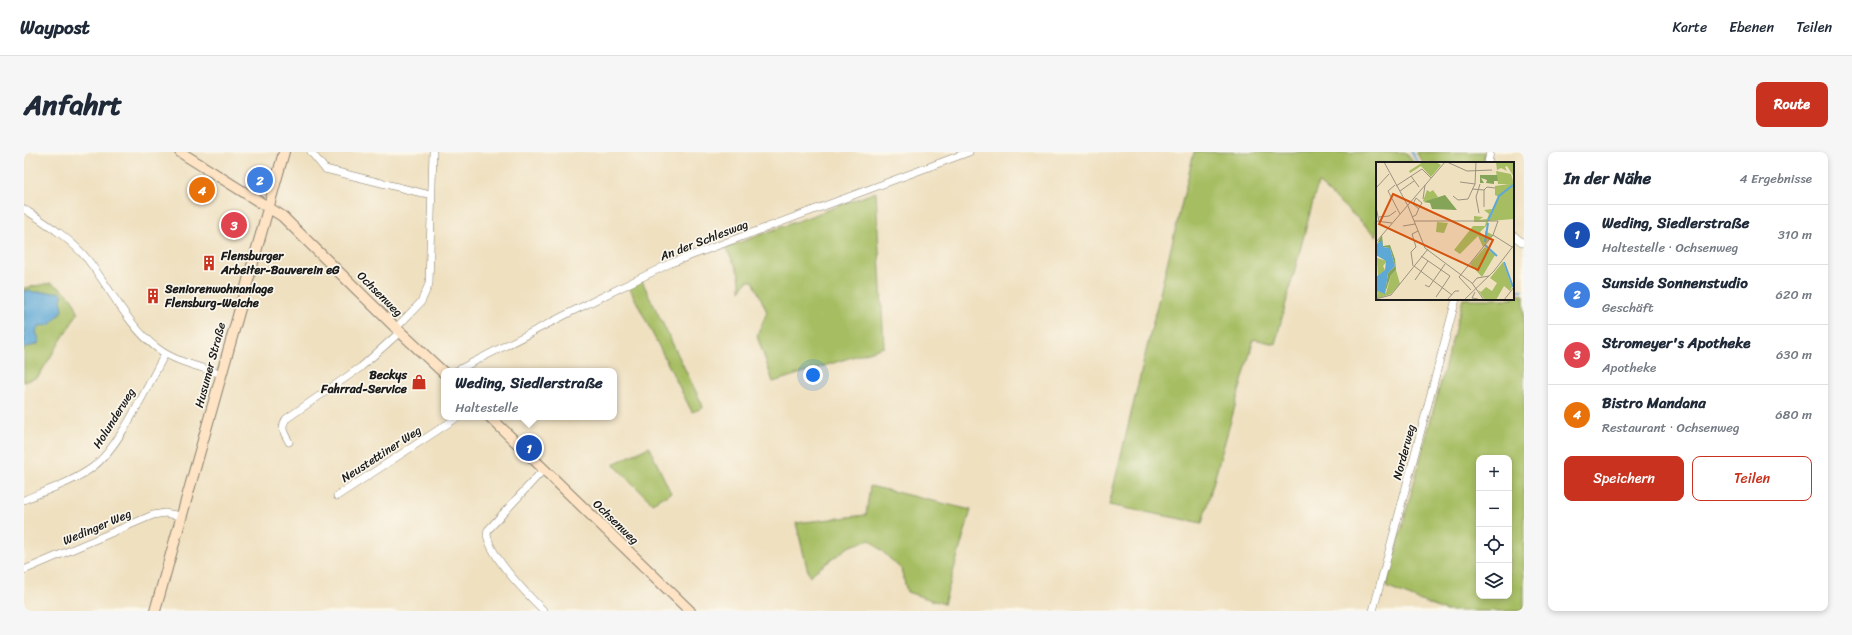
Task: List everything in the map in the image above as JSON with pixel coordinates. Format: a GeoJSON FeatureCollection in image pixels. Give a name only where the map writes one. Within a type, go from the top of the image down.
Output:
{"type":"FeatureCollection","features":[{"type":"Feature","properties":{"kind":"main road","name":"Ochsenweg"},"geometry":{"type":"LineString","coordinates":[[180,152],[283,217],[441,370]]}},
{"type":"Feature","properties":{"kind":"main road","name":"Husumer Straße"},"geometry":{"type":"LineString","coordinates":[[155,611],[284,152]]}},
{"type":"Feature","properties":{"kind":"main road","name":"Ochsenweg"},"geometry":{"type":"LineString","coordinates":[[493,420],[690,611]]}},
{"type":"Feature","properties":{"kind":"street"},"geometry":{"type":"LineString","coordinates":[[311,152],[325,169],[422,193],[432,194]]}},
{"type":"Feature","properties":{"kind":"street"},"geometry":{"type":"LineString","coordinates":[[289,442],[282,430],[286,418],[350,375],[398,330],[421,302],[429,284],[434,152]]}},
{"type":"Feature","properties":{"kind":"street","name":"An der Schleswag"},"geometry":{"type":"LineString","coordinates":[[462,368],[671,263],[969,152]]}},
{"type":"Feature","properties":{"kind":"street"},"geometry":{"type":"LineString","coordinates":[[1488,162],[1490,152]]}},
{"type":"Feature","properties":{"kind":"street"},"geometry":{"type":"LineString","coordinates":[[24,209],[63,234],[77,247],[137,328],[156,347],[165,354],[222,374]]}},
{"type":"Feature","properties":{"kind":"street"},"geometry":{"type":"LineString","coordinates":[[1514,236],[1523,243]]}},
{"type":"Feature","properties":{"kind":"street","name":"Norderweg"},"geometry":{"type":"LineString","coordinates":[[1374,611],[1456,300]]}},
{"type":"Feature","properties":{"kind":"street","name":"Holunderweg"},"geometry":{"type":"LineString","coordinates":[[24,500],[81,475],[102,459],[116,440],[165,354]]}},
{"type":"Feature","properties":{"kind":"street","name":"Neustettiner Weg"},"geometry":{"type":"LineString","coordinates":[[338,496],[453,420]]}},
{"type":"Feature","properties":{"kind":"street"},"geometry":{"type":"LineString","coordinates":[[544,469],[488,530],[487,535],[496,555],[523,590],[544,611]]}},
{"type":"Feature","properties":{"kind":"street","name":"Wedinger Weg"},"geometry":{"type":"LineString","coordinates":[[24,570],[153,515],[165,513],[181,516]]}},
{"type":"Feature","properties":{"kind":"green space"},"geometry":{"type":"Polygon","coordinates":[[[1194,152],[1405,152],[1413,162],[1376,162],[1376,235],[1318,183],[1275,344],[1254,339],[1202,523],[1109,505],[1194,152]]]}},
{"type":"Feature","properties":{"kind":"green space"},"geometry":{"type":"Polygon","coordinates":[[[1416,152],[1485,152],[1483,162],[1422,162],[1416,152]]]}},
{"type":"Feature","properties":{"kind":"green space"},"geometry":{"type":"Polygon","coordinates":[[[876,192],[884,347],[773,382],[757,336],[767,312],[753,281],[747,281],[740,291],[739,274],[725,248],[876,192]]]}},
{"type":"Feature","properties":{"kind":"green space"},"geometry":{"type":"Polygon","coordinates":[[[642,281],[703,408],[692,412],[629,287],[642,281]]]}},
{"type":"Feature","properties":{"kind":"green space"},"geometry":{"type":"Polygon","coordinates":[[[51,283],[71,298],[78,313],[38,377],[24,382],[24,288],[51,283]]]}},
{"type":"Feature","properties":{"kind":"green space"},"geometry":{"type":"Polygon","coordinates":[[[1514,295],[1524,295],[1524,611],[1446,611],[1386,587],[1463,300],[1514,300],[1514,295]]]}},
{"type":"Feature","properties":{"kind":"green space"},"geometry":{"type":"Polygon","coordinates":[[[649,447],[671,493],[652,503],[613,464],[649,447]]]}},
{"type":"Feature","properties":{"kind":"green space"},"geometry":{"type":"Polygon","coordinates":[[[870,486],[971,510],[944,604],[907,592],[901,569],[870,540],[850,546],[809,576],[796,523],[866,515],[870,486]]]}},
{"type":"Feature","properties":{"kind":"water"},"geometry":{"type":"Polygon","coordinates":[[[30,290],[33,292],[59,292],[63,295],[61,299],[63,310],[50,325],[39,326],[36,332],[39,339],[38,344],[24,348],[24,291],[30,290]]]}},
{"type":"Feature","properties":{"kind":"waterway"},"geometry":{"type":"LineString","coordinates":[[1411,152],[1417,162]]}},
{"type":"Feature","properties":{"kind":"waterway"},"geometry":{"type":"LineString","coordinates":[[1514,290],[1524,290]]}},
{"type":"Feature","properties":{"kind":"place","name":"Sunside Sonnenstudio"},"geometry":{"type":"Point","coordinates":[260,180]}},
{"type":"Feature","properties":{"kind":"place","name":"Bistro Mandana"},"geometry":{"type":"Point","coordinates":[202,190]}},
{"type":"Feature","properties":{"kind":"place","name":"Stromeyer's Apotheke"},"geometry":{"type":"Point","coordinates":[234,225]}},
{"type":"Feature","properties":{"kind":"place","name":"Flensburger Arbeiter-Bauverein eG"},"geometry":{"type":"Point","coordinates":[209,263]}},
{"type":"Feature","properties":{"kind":"place","name":"Seniorenwohnanlage Flensburg-Weiche"},"geometry":{"type":"Point","coordinates":[153,296]}},
{"type":"Feature","properties":{"kind":"place","name":"Beckys Fahrrad-Service"},"geometry":{"type":"Point","coordinates":[419,382]}},
{"type":"Feature","properties":{"kind":"place","name":"Weding, Siedlerstraße"},"geometry":{"type":"Point","coordinates":[529,448]}}]}
